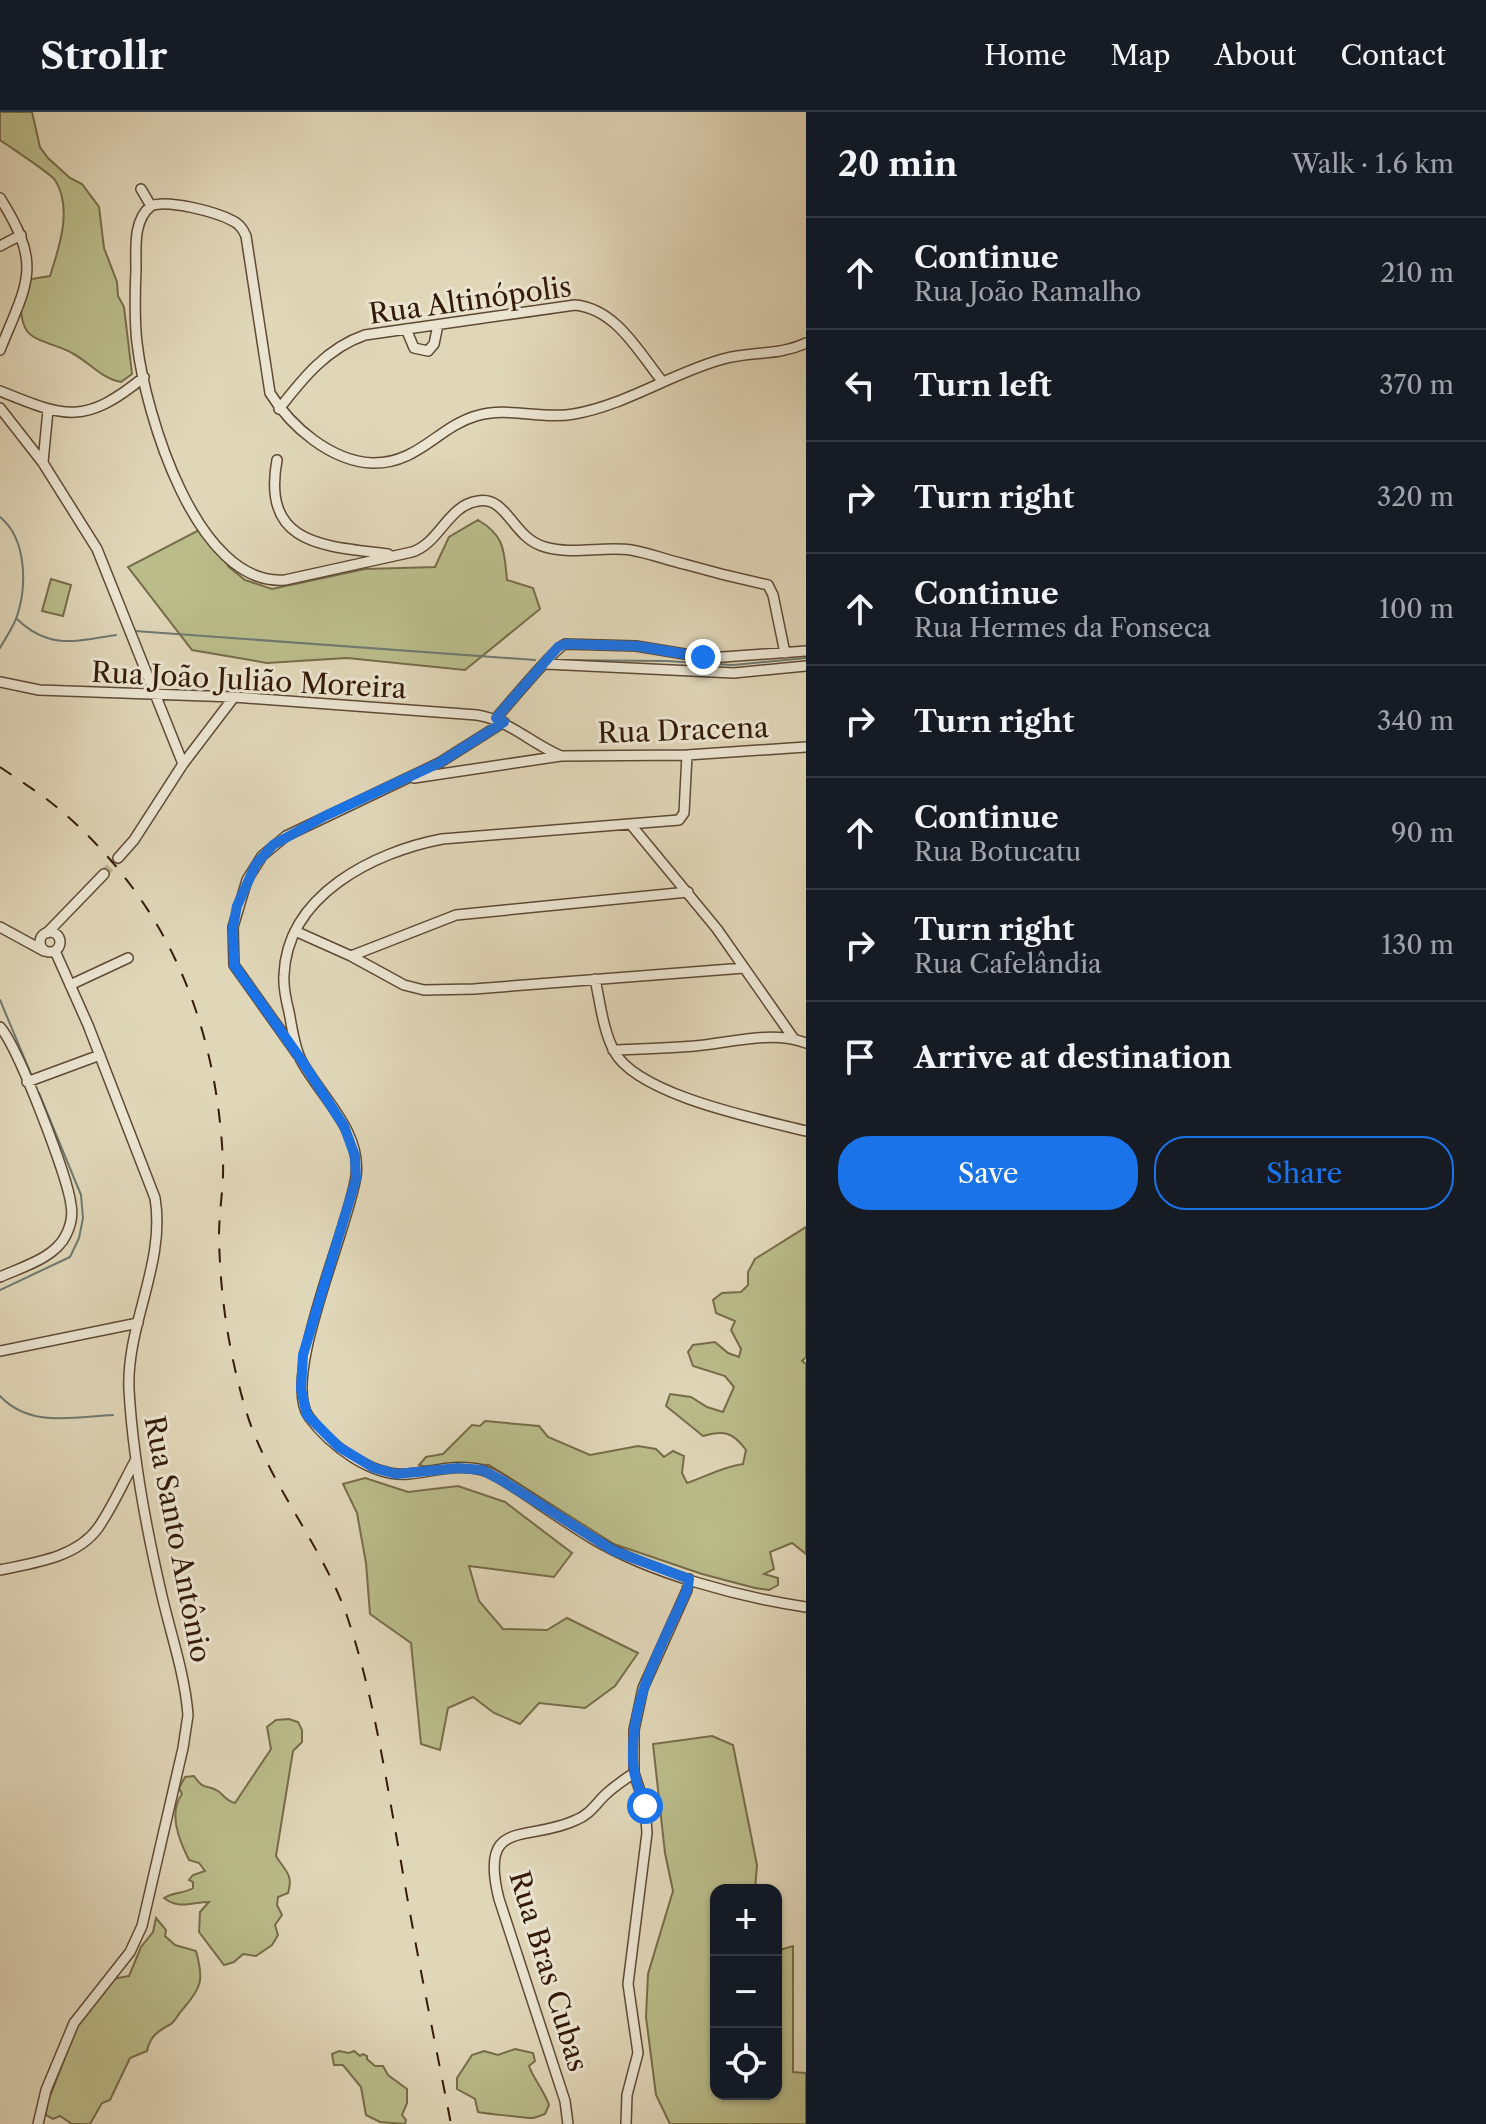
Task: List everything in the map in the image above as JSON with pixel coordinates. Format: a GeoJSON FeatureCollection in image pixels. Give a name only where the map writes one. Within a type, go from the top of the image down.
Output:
{"type":"FeatureCollection","features":[{"type":"Feature","properties":{"kind":"street"},"geometry":{"type":"LineString","coordinates":[[141,189],[151,206]]}},
{"type":"Feature","properties":{"kind":"street"},"geometry":{"type":"LineString","coordinates":[[0,198],[21,235],[28,256],[23,293],[0,350]]}},
{"type":"Feature","properties":{"kind":"street"},"geometry":{"type":"LineString","coordinates":[[785,653],[773,595],[768,585],[633,550],[579,551],[540,546],[516,529],[500,505],[492,501],[480,500],[468,504],[451,516],[418,550],[285,580],[272,581],[242,570],[208,535],[182,493],[162,444],[137,344],[137,238],[140,220],[151,206],[167,202],[232,220],[241,227],[246,236],[270,393],[279,409],[323,447],[342,456],[371,463],[398,460],[416,452],[476,416],[493,413],[556,417],[597,409],[726,358],[788,351],[806,343]]}},
{"type":"Feature","properties":{"kind":"street"},"geometry":{"type":"LineString","coordinates":[[0,246],[21,235]]}},
{"type":"Feature","properties":{"kind":"street","name":"Rua Altinópolis"},"geometry":{"type":"LineString","coordinates":[[279,409],[336,348],[365,335],[555,307],[591,307],[604,313],[662,381]]}},
{"type":"Feature","properties":{"kind":"street"},"geometry":{"type":"LineString","coordinates":[[406,329],[414,348],[428,351],[434,344],[438,325]]}},
{"type":"Feature","properties":{"kind":"street"},"geometry":{"type":"LineString","coordinates":[[0,391],[48,410],[88,412],[117,399],[144,377]]}},
{"type":"Feature","properties":{"kind":"street"},"geometry":{"type":"LineString","coordinates":[[0,408],[43,463],[97,549],[183,764]]}},
{"type":"Feature","properties":{"kind":"street"},"geometry":{"type":"LineString","coordinates":[[43,463],[48,410]]}},
{"type":"Feature","properties":{"kind":"street"},"geometry":{"type":"LineString","coordinates":[[277,460],[274,478],[276,504],[298,534],[323,546],[396,554]]}},
{"type":"Feature","properties":{"kind":"street"},"geometry":{"type":"LineString","coordinates":[[806,651],[703,657],[636,646],[565,644],[556,649],[500,720],[471,744],[411,778],[286,836],[262,856],[247,880],[233,927],[234,965],[300,1058],[344,1126],[353,1146],[356,1171],[335,1255],[303,1355],[301,1389],[307,1415],[339,1447],[374,1468],[396,1474],[458,1468],[482,1470],[614,1551],[736,1595],[806,1607]]}},
{"type":"Feature","properties":{"kind":"street"},"geometry":{"type":"LineString","coordinates":[[546,664],[734,673],[806,666]]}},
{"type":"Feature","properties":{"kind":"street","name":"Rua João Julião Moreira"},"geometry":{"type":"LineString","coordinates":[[0,682],[39,690],[234,697],[500,720]]}},
{"type":"Feature","properties":{"kind":"street"},"geometry":{"type":"LineString","coordinates":[[118,858],[134,840],[183,764],[234,697]]}},
{"type":"Feature","properties":{"kind":"street","name":"Rua Dracena"},"geometry":{"type":"LineString","coordinates":[[500,720],[533,743],[561,756]]}},
{"type":"Feature","properties":{"kind":"street","name":"Rua Dracena"},"geometry":{"type":"LineString","coordinates":[[411,778],[561,756],[687,755],[806,747]]}},
{"type":"Feature","properties":{"kind":"street"},"geometry":{"type":"LineString","coordinates":[[300,1058],[283,977],[285,959],[295,931],[326,891],[355,872],[416,846],[442,839],[632,826],[681,818],[684,813],[687,755]]}},
{"type":"Feature","properties":{"kind":"street"},"geometry":{"type":"LineString","coordinates":[[632,826],[688,892],[794,1039]]}},
{"type":"Feature","properties":{"kind":"street"},"geometry":{"type":"LineString","coordinates":[[50,951],[39,942],[50,934],[104,874]]}},
{"type":"Feature","properties":{"kind":"street"},"geometry":{"type":"LineString","coordinates":[[351,956],[456,915],[688,892]]}},
{"type":"Feature","properties":{"kind":"street"},"geometry":{"type":"LineString","coordinates":[[0,927],[15,937],[50,951],[60,946],[50,934]]}},
{"type":"Feature","properties":{"kind":"street"},"geometry":{"type":"LineString","coordinates":[[295,931],[351,956],[404,985],[424,990],[474,989],[744,968]]}},
{"type":"Feature","properties":{"kind":"street"},"geometry":{"type":"LineString","coordinates":[[15,937],[50,934]]}},
{"type":"Feature","properties":{"kind":"street","name":"Rua Santo Antônio"},"geometry":{"type":"LineString","coordinates":[[38,2124],[46,2090],[74,2023],[130,1952],[142,1926],[186,1732],[187,1700],[135,1461],[129,1372],[155,1243],[158,1212],[100,1055],[70,985],[50,951]]}},
{"type":"Feature","properties":{"kind":"street"},"geometry":{"type":"LineString","coordinates":[[70,985],[128,958]]}},
{"type":"Feature","properties":{"kind":"street"},"geometry":{"type":"LineString","coordinates":[[595,979],[613,1050],[626,1067],[657,1086],[744,1116],[806,1131]]}},
{"type":"Feature","properties":{"kind":"street"},"geometry":{"type":"LineString","coordinates":[[0,1027],[27,1082],[71,1202],[70,1225],[56,1249],[0,1277]]}},
{"type":"Feature","properties":{"kind":"street"},"geometry":{"type":"LineString","coordinates":[[613,1050],[694,1046],[742,1039],[794,1039],[806,1043]]}},
{"type":"Feature","properties":{"kind":"street"},"geometry":{"type":"LineString","coordinates":[[27,1082],[100,1055]]}},
{"type":"Feature","properties":{"kind":"street"},"geometry":{"type":"LineString","coordinates":[[0,1351],[138,1323]]}},
{"type":"Feature","properties":{"kind":"street"},"geometry":{"type":"LineString","coordinates":[[0,1570],[42,1561],[82,1543],[97,1529],[135,1461]]}},
{"type":"Feature","properties":{"kind":"street"},"geometry":{"type":"LineString","coordinates":[[626,2124],[627,2095],[638,2053],[628,1984],[647,1833],[645,1806],[634,1773],[634,1730],[638,1702],[689,1579]]}},
{"type":"Feature","properties":{"kind":"street","name":"Rua Bras Cubas"},"geometry":{"type":"LineString","coordinates":[[568,2124],[565,2101],[499,1899],[494,1866],[501,1843],[512,1834],[563,1826],[580,1819],[611,1789],[634,1773]]}},
{"type":"Feature","properties":{"kind":"green space"},"geometry":{"type":"Polygon","coordinates":[[[0,112],[32,112],[40,147],[70,178],[82,184],[99,207],[104,248],[124,307],[132,374],[121,382],[67,350],[36,338],[24,325],[21,306],[25,280],[50,276],[63,228],[63,203],[52,177],[0,140],[0,112]]]}},
{"type":"Feature","properties":{"kind":"green space"},"geometry":{"type":"Polygon","coordinates":[[[478,520],[494,532],[502,545],[507,580],[533,588],[540,609],[465,670],[347,658],[267,663],[192,650],[128,567],[201,529],[229,567],[245,580],[272,589],[365,569],[435,567],[449,537],[478,520]]]}},
{"type":"Feature","properties":{"kind":"green space"},"geometry":{"type":"Polygon","coordinates":[[[51,579],[71,585],[63,616],[42,611],[51,579]]]}},
{"type":"Feature","properties":{"kind":"green space"},"geometry":{"type":"Polygon","coordinates":[[[806,1227],[806,1357],[802,1361],[806,1364],[806,1554],[792,1543],[770,1552],[774,1569],[764,1574],[778,1578],[778,1585],[769,1590],[755,1588],[702,1574],[614,1544],[489,1465],[419,1465],[426,1457],[443,1454],[472,1425],[480,1426],[485,1421],[539,1426],[548,1437],[590,1455],[638,1446],[656,1449],[664,1457],[673,1451],[684,1456],[682,1473],[687,1483],[743,1464],[746,1450],[737,1439],[722,1433],[703,1436],[666,1406],[670,1394],[691,1397],[723,1412],[734,1387],[725,1376],[693,1366],[688,1352],[693,1345],[715,1342],[728,1353],[739,1357],[741,1349],[731,1330],[735,1321],[716,1313],[713,1300],[722,1293],[741,1292],[748,1285],[748,1272],[755,1259],[806,1227]]]}},
{"type":"Feature","properties":{"kind":"green space"},"geometry":{"type":"Polygon","coordinates":[[[365,1478],[408,1492],[458,1486],[505,1502],[572,1553],[554,1577],[469,1566],[479,1601],[503,1629],[547,1630],[567,1618],[638,1653],[615,1686],[585,1708],[539,1703],[520,1724],[494,1713],[473,1697],[448,1708],[440,1750],[421,1744],[411,1643],[370,1614],[366,1563],[357,1513],[343,1484],[365,1478]]]}},
{"type":"Feature","properties":{"kind":"green space"},"geometry":{"type":"Polygon","coordinates":[[[276,1720],[298,1722],[302,1742],[293,1751],[276,1856],[290,1881],[288,1893],[278,1897],[277,1905],[282,1915],[275,1925],[278,1935],[272,1945],[256,1956],[243,1954],[234,1962],[224,1965],[199,1932],[200,1912],[209,1902],[181,1905],[164,1898],[193,1888],[193,1882],[189,1880],[205,1871],[199,1863],[189,1860],[179,1835],[175,1818],[182,1794],[179,1788],[185,1777],[194,1776],[203,1786],[214,1789],[235,1803],[271,1749],[267,1727],[276,1720]]]}},
{"type":"Feature","properties":{"kind":"green space"},"geometry":{"type":"Polygon","coordinates":[[[712,1736],[733,1745],[757,1865],[755,1884],[710,1884],[710,2100],[782,2100],[782,1949],[793,1946],[793,2072],[806,2073],[806,2124],[670,2124],[656,2095],[646,2017],[648,1974],[673,1891],[665,1853],[653,1744],[712,1736]]]}},
{"type":"Feature","properties":{"kind":"green space"},"geometry":{"type":"Polygon","coordinates":[[[156,1918],[166,1930],[165,1936],[175,1945],[196,1951],[200,1969],[198,1989],[173,2022],[152,2038],[147,2051],[130,2058],[110,2100],[102,2103],[90,2124],[72,2124],[60,2116],[53,2119],[46,2115],[47,2104],[78,2024],[112,1979],[129,1976],[141,1947],[153,1932],[156,1918]]]}},
{"type":"Feature","properties":{"kind":"green space"},"geometry":{"type":"Polygon","coordinates":[[[515,2049],[533,2053],[535,2061],[529,2066],[549,2105],[545,2114],[532,2118],[478,2112],[475,2099],[457,2089],[457,2078],[472,2055],[484,2051],[498,2055],[515,2049]]]}},
{"type":"Feature","properties":{"kind":"green space"},"geometry":{"type":"Polygon","coordinates":[[[354,2051],[360,2056],[367,2056],[375,2066],[383,2066],[388,2075],[407,2089],[407,2103],[402,2115],[405,2124],[380,2122],[366,2115],[361,2087],[343,2065],[334,2065],[332,2054],[354,2051]]]}},
{"type":"Feature","properties":{"kind":"waterway"},"geometry":{"type":"LineString","coordinates":[[0,517],[15,537],[23,575],[17,617],[0,648]]}},
{"type":"Feature","properties":{"kind":"waterway"},"geometry":{"type":"LineString","coordinates":[[17,619],[40,635],[64,641],[116,635]]}},
{"type":"Feature","properties":{"kind":"waterway"},"geometry":{"type":"LineString","coordinates":[[135,631],[535,660]]}},
{"type":"Feature","properties":{"kind":"waterway"},"geometry":{"type":"LineString","coordinates":[[558,660],[733,665],[806,658]]}},
{"type":"Feature","properties":{"kind":"waterway"},"geometry":{"type":"LineString","coordinates":[[0,1000],[31,1074]]}},
{"type":"Feature","properties":{"kind":"waterway"},"geometry":{"type":"LineString","coordinates":[[0,1290],[70,1257],[79,1238],[83,1218],[81,1195],[39,1093]]}},
{"type":"Feature","properties":{"kind":"waterway"},"geometry":{"type":"LineString","coordinates":[[0,1396],[12,1406],[38,1417],[113,1415]]}},
{"type":"Feature","properties":{"kind":"tunnel"},"geometry":{"type":"LineString","coordinates":[[104,874],[118,858]]}},
{"type":"Feature","properties":{"kind":"railway"},"geometry":{"type":"LineString","coordinates":[[0,767],[66,815],[102,850],[133,888],[181,972],[198,1016],[219,1112],[223,1171],[220,1258],[233,1362],[253,1432],[336,1589],[365,1677],[451,2124]]}},
{"type":"Feature","properties":{"kind":"route"},"geometry":{"type":"LineString","coordinates":[[645,1806],[634,1773],[633,1747],[638,1702],[689,1579],[614,1551],[491,1473],[458,1468],[388,1474],[374,1468],[339,1447],[305,1411],[300,1378],[303,1355],[356,1179],[355,1156],[344,1126],[234,965],[233,927],[247,880],[273,845],[325,816],[411,778],[504,722],[496,718],[558,647],[565,644],[611,643],[703,657]]}}]}
